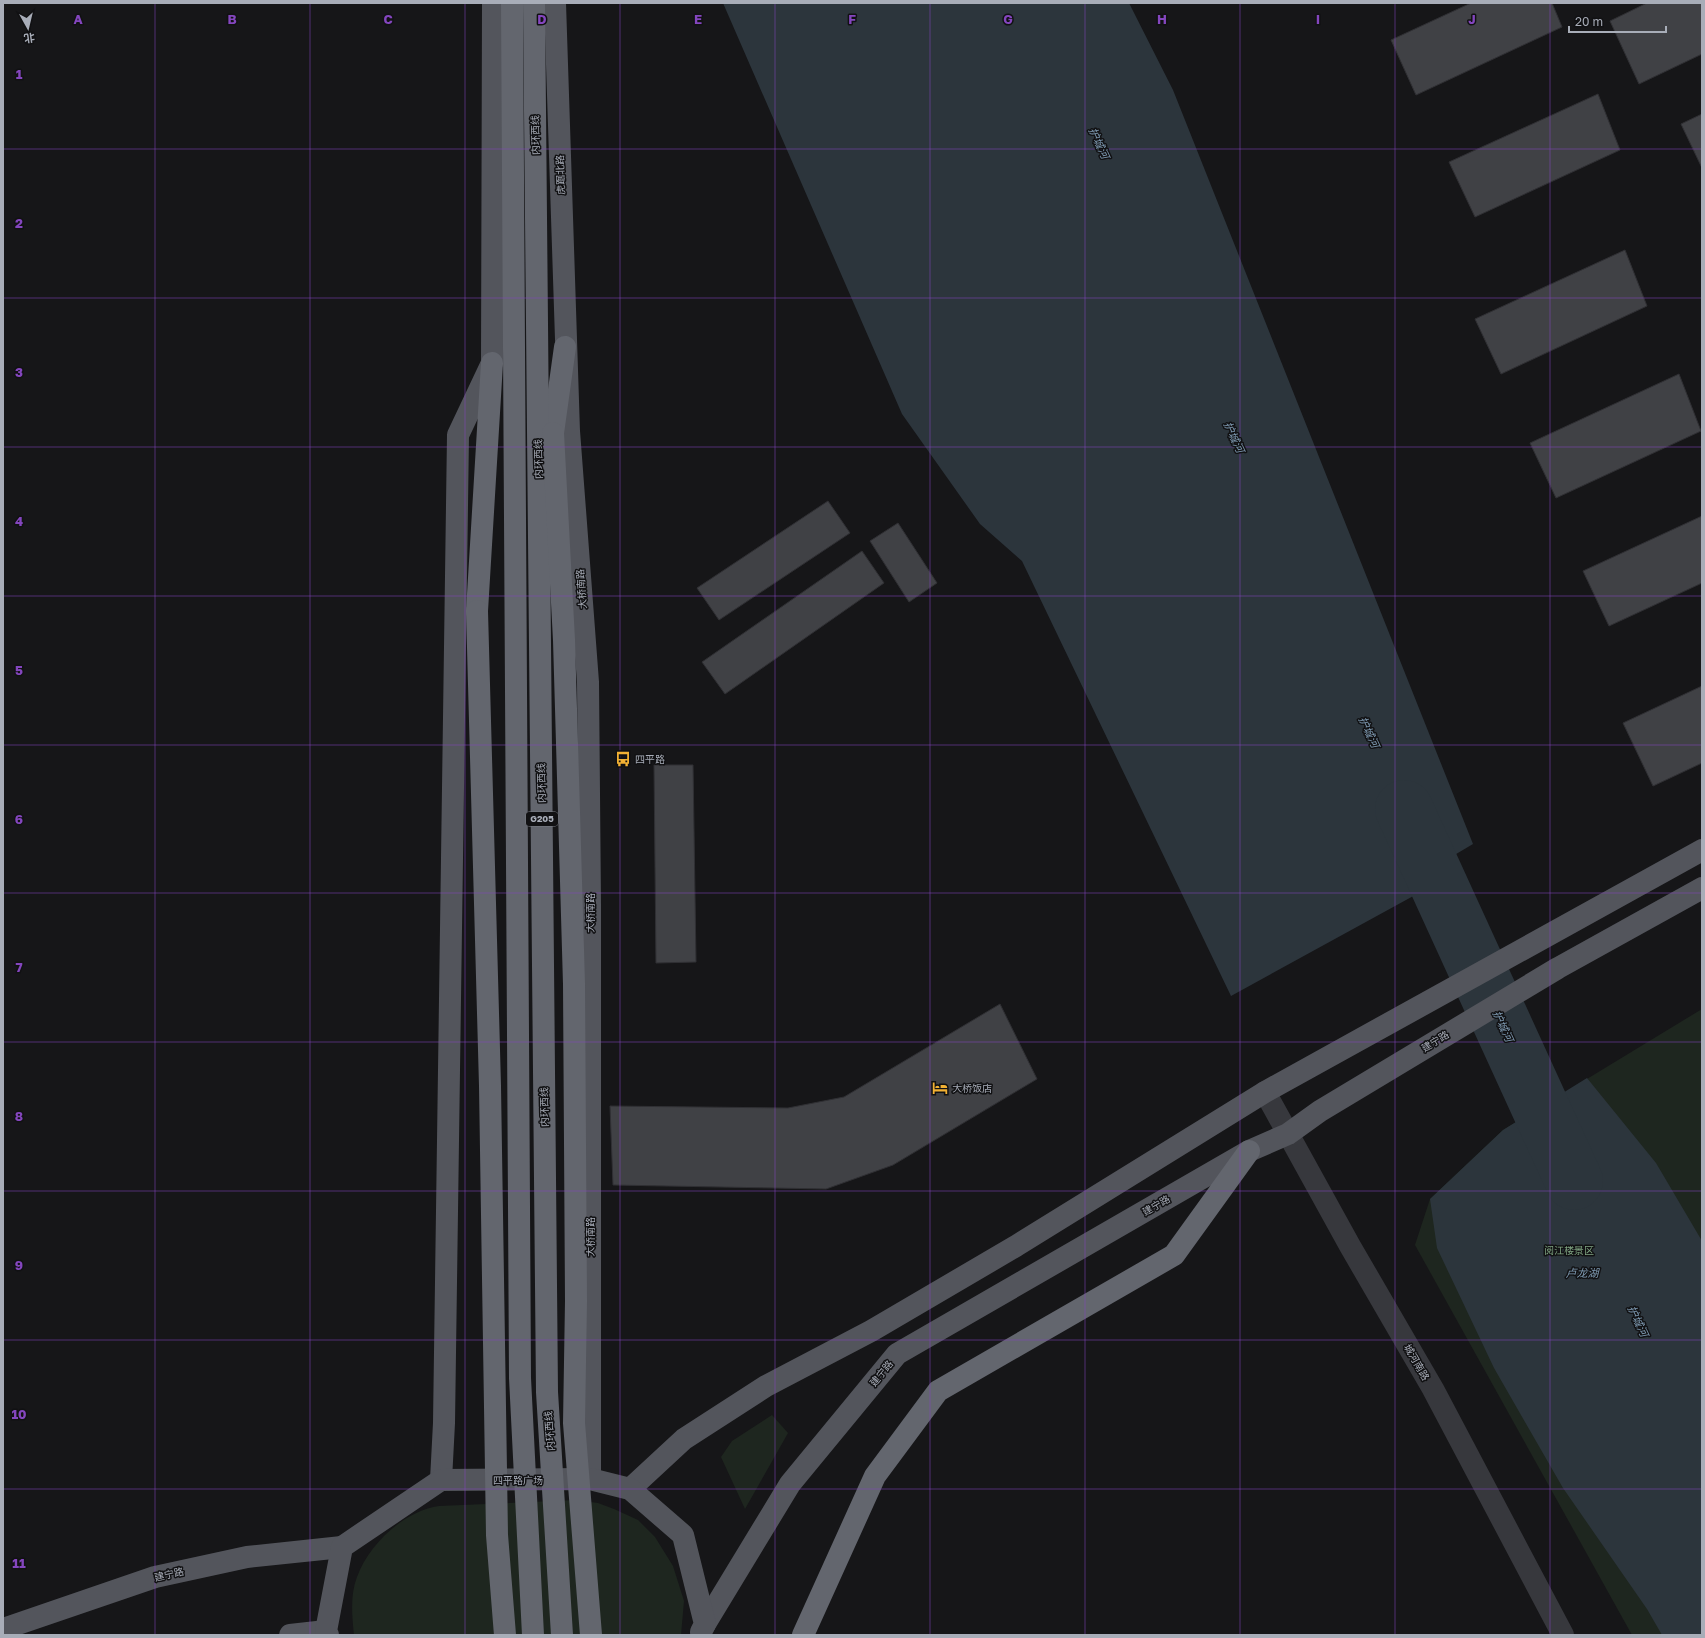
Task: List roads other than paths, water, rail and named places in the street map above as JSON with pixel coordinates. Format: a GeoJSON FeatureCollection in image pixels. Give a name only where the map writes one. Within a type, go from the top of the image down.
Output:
{"type":"FeatureCollection","features":[{"type":"Feature","properties":{"kind":"highway","name":"G205"},"geometry":{"type":"LineString","coordinates":[[512,3],[520,1378],[533,1635]]}},
{"type":"Feature","properties":{"kind":"highway","name":"内环西线"},"geometry":{"type":"LineString","coordinates":[[534,3],[547,1392],[562,1635]]}},
{"type":"Feature","properties":{"kind":"highway"},"geometry":{"type":"LineString","coordinates":[[565,347],[553,433],[564,640],[574,984],[576,1293],[574,1423],[591,1635]]}},
{"type":"Feature","properties":{"kind":"highway"},"geometry":{"type":"LineString","coordinates":[[492,364],[477,611],[490,1086],[497,1535],[505,1635]]}},
{"type":"Feature","properties":{"kind":"highway"},"geometry":{"type":"LineString","coordinates":[[803,1635],[875,1476],[938,1391],[1174,1255],[1249,1151]]}},
{"type":"Feature","properties":{"kind":"main road"},"geometry":{"type":"LineString","coordinates":[[290,1635],[327,1633],[342,1547],[441,1480],[444,1400],[458,435],[492,364],[493,3]]}},
{"type":"Feature","properties":{"kind":"main road","name":"虎踞北路"},"geometry":{"type":"LineString","coordinates":[[555,3],[565,347]]}},
{"type":"Feature","properties":{"kind":"main road","name":"大桥南路"},"geometry":{"type":"LineString","coordinates":[[565,347],[569,431],[588,682],[590,904],[590,1479]]}},
{"type":"Feature","properties":{"kind":"main road"},"geometry":{"type":"LineString","coordinates":[[630,1490],[684,1439],[766,1386],[871,1331],[1003,1254],[1265,1092],[1702,850]]}},
{"type":"Feature","properties":{"kind":"main road","name":"建宁路"},"geometry":{"type":"LineString","coordinates":[[702,1630],[790,1484],[897,1354],[1249,1151],[1288,1134],[1320,1111],[1558,968],[1702,888]]}},
{"type":"Feature","properties":{"kind":"main road","name":"四平路广场"},"geometry":{"type":"LineString","coordinates":[[441,1480],[590,1479],[630,1490],[683,1535],[702,1630]]}},
{"type":"Feature","properties":{"kind":"main road","name":"建宁路"},"geometry":{"type":"LineString","coordinates":[[3,1629],[155,1577],[247,1557],[342,1547]]}},
{"type":"Feature","properties":{"kind":"street","name":"城河南路"},"geometry":{"type":"LineString","coordinates":[[1265,1092],[1350,1246],[1433,1389],[1563,1635]]}},
{"type":"Feature","properties":{"kind":"water"},"geometry":{"type":"Polygon","coordinates":[[[723,3],[1129,3],[1173,90],[1473,844],[1441,863],[1448,877],[1231,996],[1022,561],[980,524],[902,414],[723,3]]]}},
{"type":"Feature","properties":{"kind":"water","name":"卢龙湖"},"geometry":{"type":"Polygon","coordinates":[[[1587,1078],[1656,1163],[1702,1241],[1702,1635],[1662,1635],[1647,1609],[1563,1488],[1494,1368],[1437,1248],[1430,1199],[1503,1130],[1587,1078]]]}},
{"type":"Feature","properties":{"kind":"waterway","name":"护城河"},"geometry":{"type":"LineString","coordinates":[[1404,809],[1574,1181]]}},
{"type":"Feature","properties":{"kind":"place","name":"四平路"},"geometry":{"type":"Point","coordinates":[623,759]}},
{"type":"Feature","properties":{"kind":"place","name":"大桥饭店"},"geometry":{"type":"Point","coordinates":[940,1088]}},
{"type":"Feature","properties":{"kind":"park label","name":"阅江楼景区"},"geometry":{"type":"Point","coordinates":[1569,1250]}}]}
